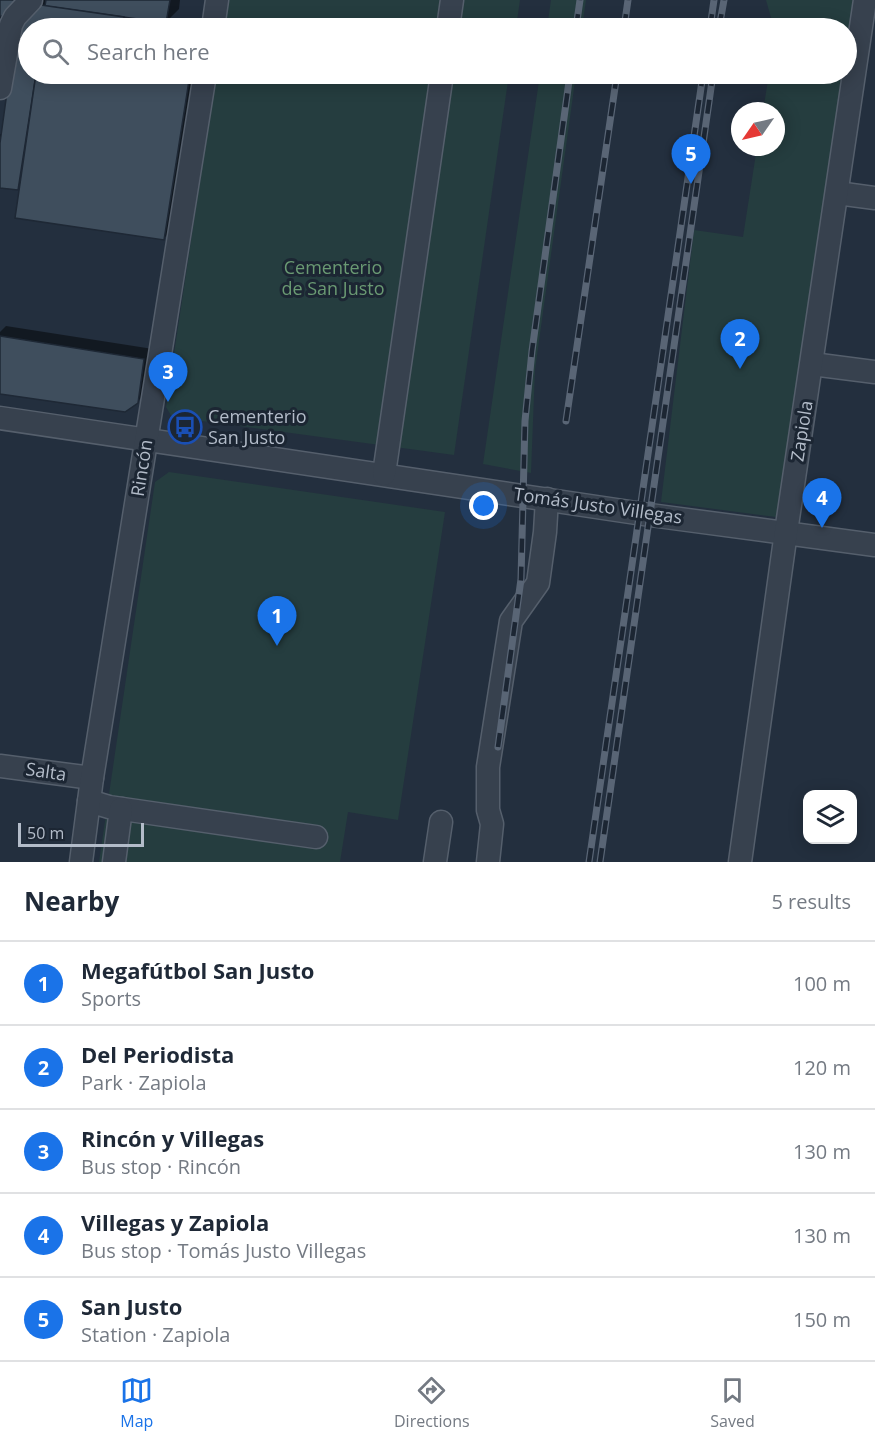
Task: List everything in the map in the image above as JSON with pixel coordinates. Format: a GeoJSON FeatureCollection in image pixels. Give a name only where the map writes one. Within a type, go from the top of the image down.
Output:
{"type":"FeatureCollection","features":[{"type":"Feature","properties":{"kind":"street"},"geometry":{"type":"LineString","coordinates":[[0,88],[10,25],[31,0]]}},
{"type":"Feature","properties":{"kind":"street"},"geometry":{"type":"LineString","coordinates":[[214,18],[217,0]]}},
{"type":"Feature","properties":{"kind":"street"},"geometry":{"type":"LineString","coordinates":[[449,18],[452,0]]}},
{"type":"Feature","properties":{"kind":"street","name":"Zapiola"},"geometry":{"type":"LineString","coordinates":[[857,77],[868,13]]}},
{"type":"Feature","properties":{"kind":"street","name":"Rincón"},"geometry":{"type":"LineString","coordinates":[[81,862],[92,778],[203,84]]}},
{"type":"Feature","properties":{"kind":"street"},"geometry":{"type":"LineString","coordinates":[[384,474],[441,84]]}},
{"type":"Feature","properties":{"kind":"street","name":"Zapiola"},"geometry":{"type":"LineString","coordinates":[[740,862],[786,532],[856,84]]}},
{"type":"Feature","properties":{"kind":"street"},"geometry":{"type":"LineString","coordinates":[[837,193],[875,198]]}},
{"type":"Feature","properties":{"kind":"street"},"geometry":{"type":"LineString","coordinates":[[812,364],[875,372]]}},
{"type":"Feature","properties":{"kind":"street","name":"Tomás Justo Villegas"},"geometry":{"type":"LineString","coordinates":[[0,418],[875,545]]}},
{"type":"Feature","properties":{"kind":"street"},"geometry":{"type":"LineString","coordinates":[[488,862],[492,824],[488,810],[488,767],[511,621],[538,583],[547,499]]}},
{"type":"Feature","properties":{"kind":"street","name":"Salta"},"geometry":{"type":"LineString","coordinates":[[0,766],[92,778]]}},
{"type":"Feature","properties":{"kind":"street"},"geometry":{"type":"LineString","coordinates":[[89,801],[121,809],[316,837]]}},
{"type":"Feature","properties":{"kind":"street"},"geometry":{"type":"LineString","coordinates":[[114,862],[121,809]]}},
{"type":"Feature","properties":{"kind":"street"},"geometry":{"type":"LineString","coordinates":[[435,862],[441,822]]}},
{"type":"Feature","properties":{"kind":"green space"},"geometry":{"type":"Polygon","coordinates":[[[227,0],[520,0],[517,18],[224,18],[227,0]]]}},
{"type":"Feature","properties":{"kind":"green space"},"geometry":{"type":"Polygon","coordinates":[[[551,0],[586,0],[583,18],[548,18],[551,0]]]}},
{"type":"Feature","properties":{"kind":"green space"},"geometry":{"type":"Polygon","coordinates":[[[766,0],[854,0],[852,18],[771,18],[766,0]]]}},
{"type":"Feature","properties":{"kind":"green space","name":"Cementerio de San Justo"},"geometry":{"type":"Polygon","coordinates":[[[214,84],[508,84],[454,455],[172,417],[166,407],[214,84]]]}},
{"type":"Feature","properties":{"kind":"green space"},"geometry":{"type":"Polygon","coordinates":[[[539,84],[575,84],[535,370],[531,473],[483,464],[539,84]]]}},
{"type":"Feature","properties":{"kind":"green space"},"geometry":{"type":"Polygon","coordinates":[[[767,84],[843,84],[784,518],[661,502],[694,230],[743,237],[756,156],[785,156],[785,102],[764,102],[767,84]]]}},
{"type":"Feature","properties":{"kind":"green space"},"geometry":{"type":"Polygon","coordinates":[[[169,472],[445,512],[398,820],[348,812],[340,862],[99,862],[155,482],[169,472]]]}},
{"type":"Feature","properties":{"kind":"building"},"geometry":{"type":"Polygon","coordinates":[[[0,0],[19,0],[6,17],[0,16],[0,0]]]}},
{"type":"Feature","properties":{"kind":"building"},"geometry":{"type":"Polygon","coordinates":[[[46,0],[170,0],[167,18],[130,18],[45,6],[46,0]]]}},
{"type":"Feature","properties":{"kind":"building"},"geometry":{"type":"Polygon","coordinates":[[[34,4],[124,17],[124,18],[25,18],[34,4]]]}},
{"type":"Feature","properties":{"kind":"building"},"geometry":{"type":"Polygon","coordinates":[[[18,29],[18,84],[34,84],[18,190],[0,188],[0,143],[15,34],[18,29]]]}},
{"type":"Feature","properties":{"kind":"building"},"geometry":{"type":"Polygon","coordinates":[[[35,84],[188,84],[164,240],[15,218],[35,84]]]}},
{"type":"Feature","properties":{"kind":"building"},"geometry":{"type":"Polygon","coordinates":[[[0,336],[144,359],[138,403],[125,412],[0,394],[0,336]]]}},
{"type":"Feature","properties":{"kind":"railway"},"geometry":{"type":"LineString","coordinates":[[577,18],[580,0]]}},
{"type":"Feature","properties":{"kind":"railway"},"geometry":{"type":"LineString","coordinates":[[625,18],[628,0]]}},
{"type":"Feature","properties":{"kind":"railway"},"geometry":{"type":"LineString","coordinates":[[711,18],[714,0]]}},
{"type":"Feature","properties":{"kind":"railway"},"geometry":{"type":"LineString","coordinates":[[721,18],[724,0]]}},
{"type":"Feature","properties":{"kind":"railway"},"geometry":{"type":"LineString","coordinates":[[498,747],[521,579],[525,421],[532,351],[569,84]]}},
{"type":"Feature","properties":{"kind":"railway"},"geometry":{"type":"LineString","coordinates":[[566,421],[616,84]]}},
{"type":"Feature","properties":{"kind":"railway"},"geometry":{"type":"LineString","coordinates":[[589,862],[702,84]]}},
{"type":"Feature","properties":{"kind":"railway"},"geometry":{"type":"LineString","coordinates":[[600,862],[712,84]]}},
{"type":"Feature","properties":{"kind":"place","name":"San Justo"},"geometry":{"type":"Point","coordinates":[691,184]}},
{"type":"Feature","properties":{"kind":"place","name":"Del Periodista"},"geometry":{"type":"Point","coordinates":[740,369]}},
{"type":"Feature","properties":{"kind":"place","name":"Rincón y Villegas"},"geometry":{"type":"Point","coordinates":[168,402]}},
{"type":"Feature","properties":{"kind":"place","name":"Cementerio San Justo"},"geometry":{"type":"Point","coordinates":[185,427]}},
{"type":"Feature","properties":{"kind":"place","name":"Villegas y Zapiola"},"geometry":{"type":"Point","coordinates":[822,528]}},
{"type":"Feature","properties":{"kind":"place","name":"Megafútbol San Justo"},"geometry":{"type":"Point","coordinates":[277,646]}}]}
